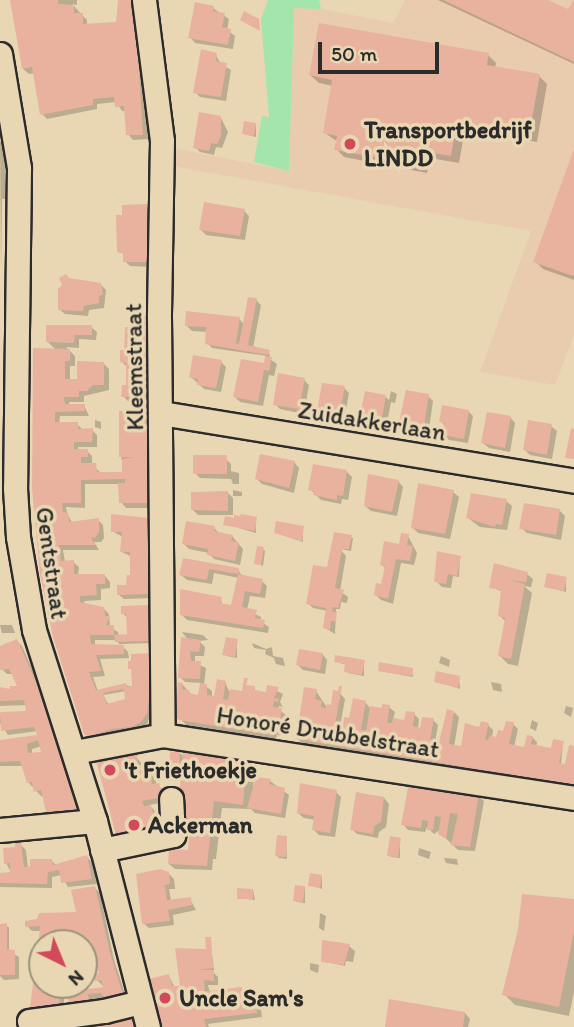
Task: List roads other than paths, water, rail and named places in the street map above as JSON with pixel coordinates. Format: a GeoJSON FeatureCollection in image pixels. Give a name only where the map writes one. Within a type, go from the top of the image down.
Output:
{"type":"FeatureCollection","features":[{"type":"Feature","properties":{"kind":"street","name":"Kleemstraat"},"geometry":{"type":"LineString","coordinates":[[144,0],[162,141],[163,735]]}},
{"type":"Feature","properties":{"kind":"street","name":"Gentstraat"},"geometry":{"type":"LineString","coordinates":[[0,54],[19,168],[8,300],[15,488],[9,537],[34,630],[95,821],[139,1002],[148,1027]]}},
{"type":"Feature","properties":{"kind":"street","name":"Zuidakkerlaan"},"geometry":{"type":"LineString","coordinates":[[161,412],[574,481]]}},
{"type":"Feature","properties":{"kind":"street","name":"Honoré Drubbelstraat"},"geometry":{"type":"LineString","coordinates":[[75,752],[163,735],[574,798]]}},
{"type":"Feature","properties":{"kind":"street"},"geometry":{"type":"LineString","coordinates":[[102,849],[173,835],[171,799]]}},
{"type":"Feature","properties":{"kind":"street"},"geometry":{"type":"LineString","coordinates":[[0,830],[95,821]]}},
{"type":"Feature","properties":{"kind":"street"},"geometry":{"type":"LineString","coordinates":[[29,1021],[104,1011],[139,1002]]}},
{"type":"Feature","properties":{"kind":"place","name":"Transportbedrijf LINDD"},"geometry":{"type":"Point","coordinates":[350,144]}},
{"type":"Feature","properties":{"kind":"place","name":"'t Friethoekje"},"geometry":{"type":"Point","coordinates":[110,770]}},
{"type":"Feature","properties":{"kind":"place","name":"Ackerman"},"geometry":{"type":"Point","coordinates":[134,825]}},
{"type":"Feature","properties":{"kind":"place","name":"Uncle Sam's"},"geometry":{"type":"Point","coordinates":[165,998]}}]}
